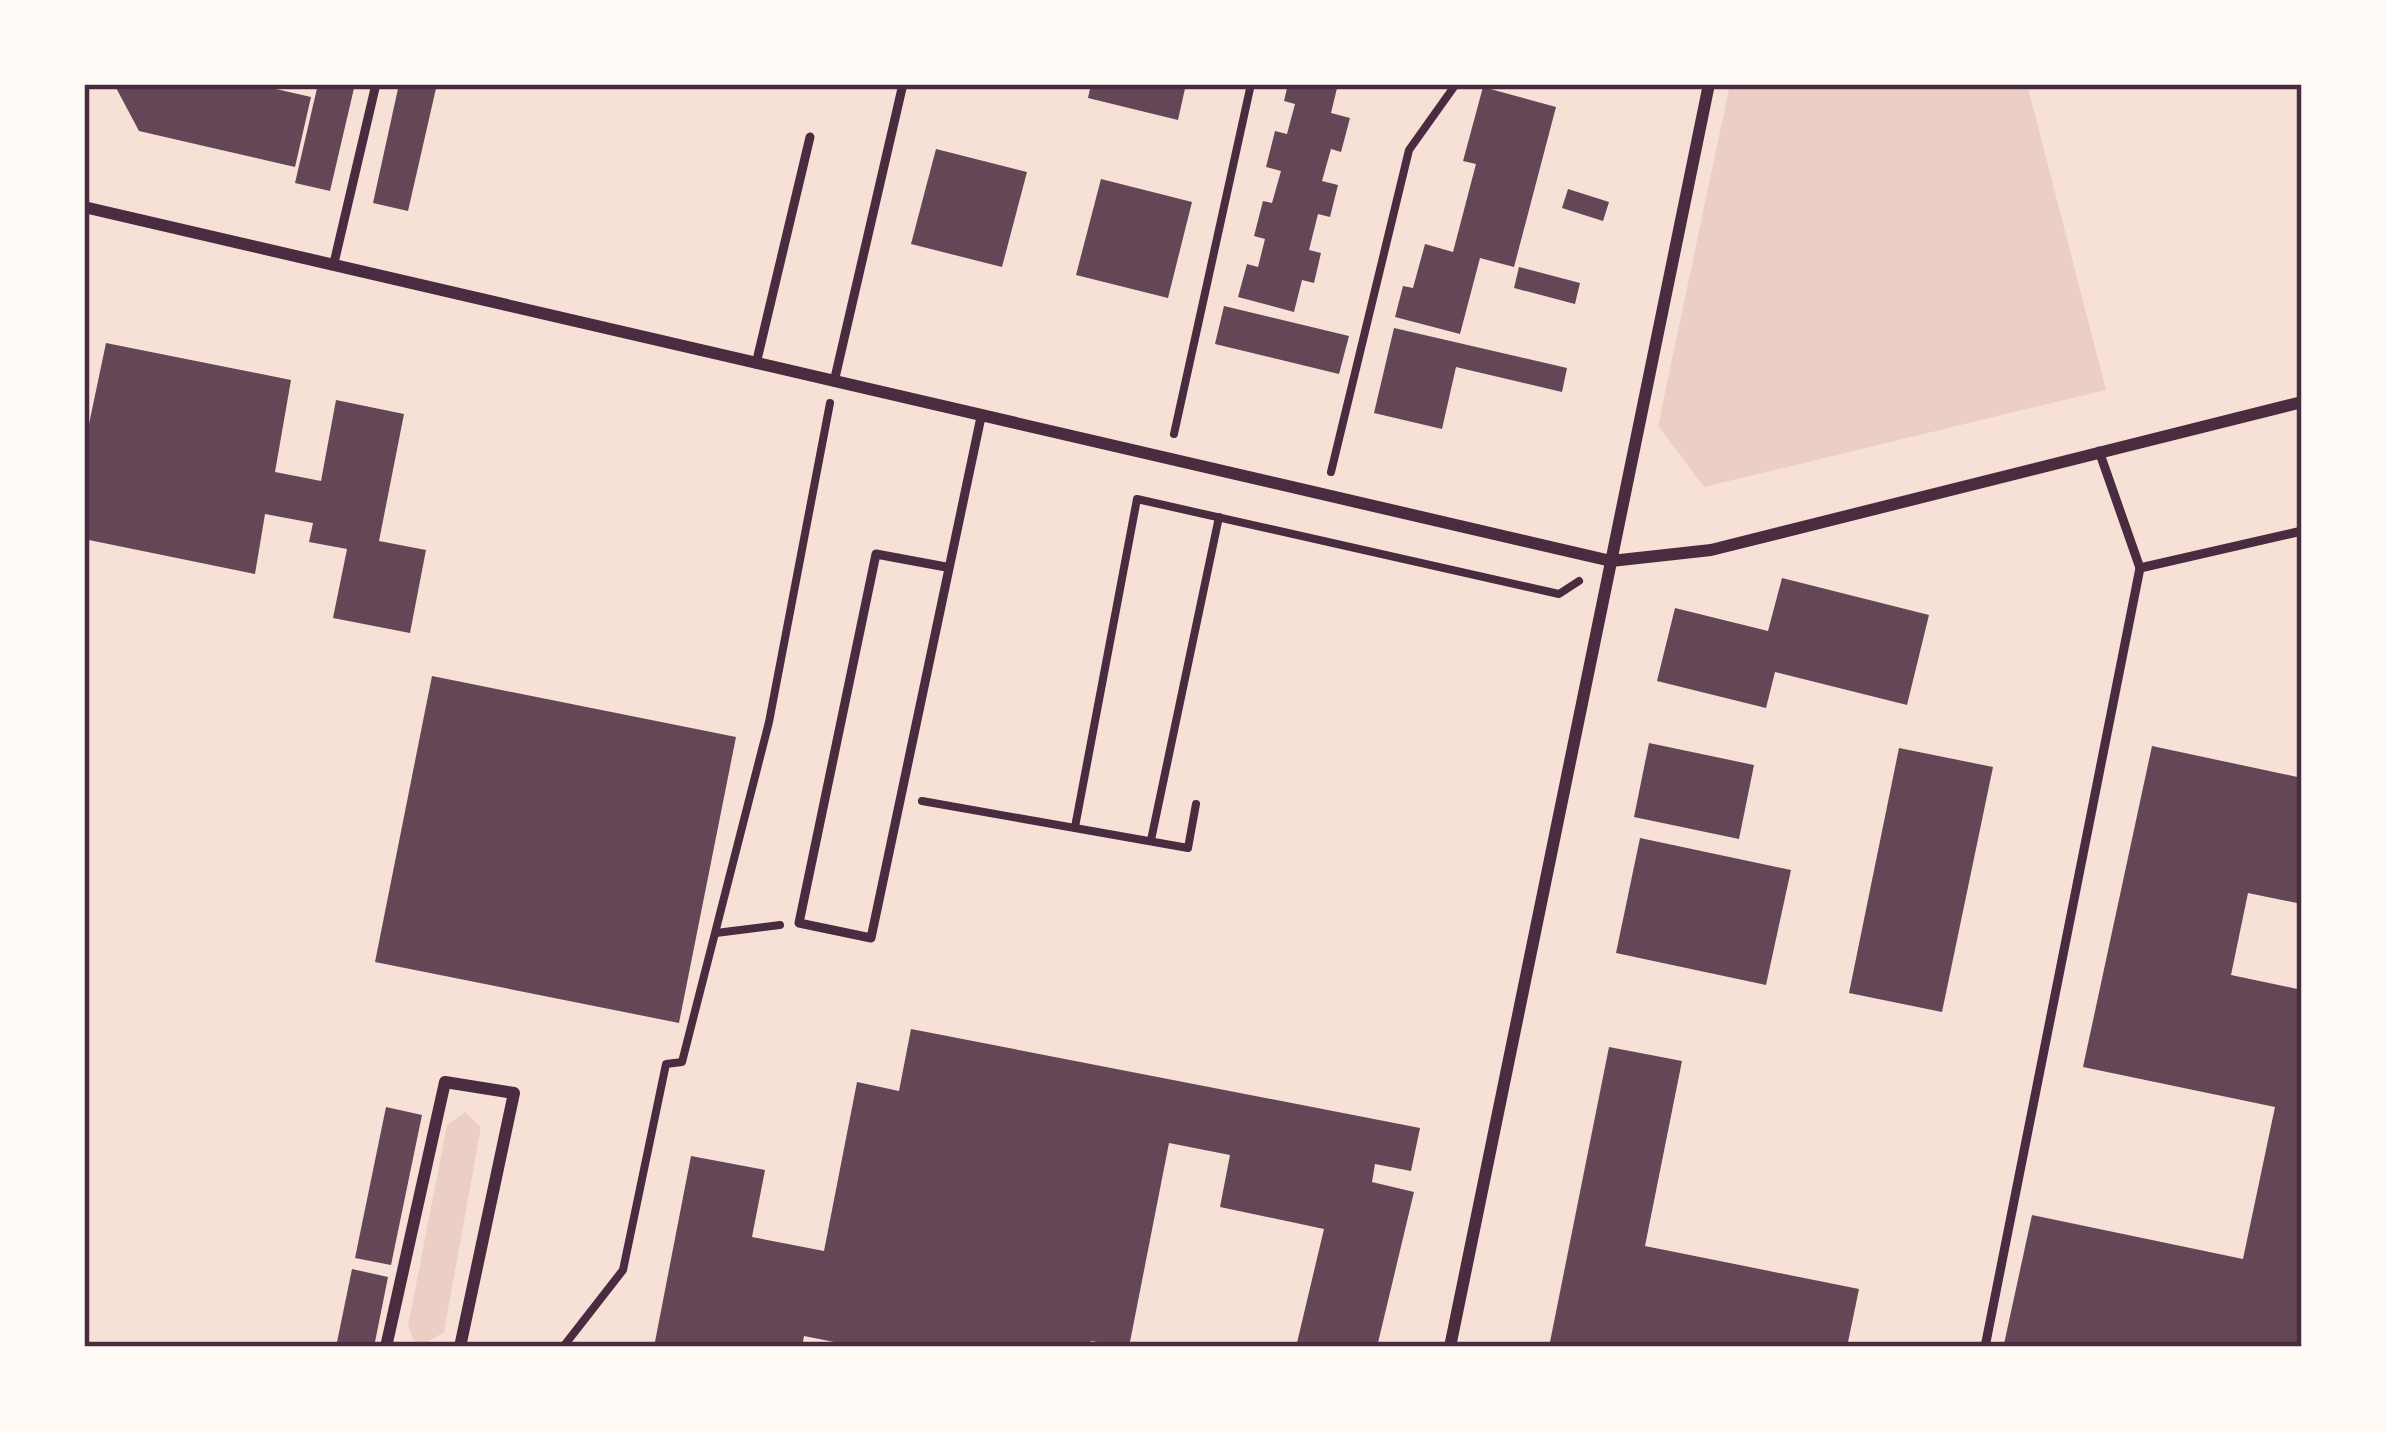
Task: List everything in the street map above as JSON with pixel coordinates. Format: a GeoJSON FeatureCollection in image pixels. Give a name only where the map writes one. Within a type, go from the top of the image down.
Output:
{"type":"FeatureCollection","features":[{"type":"Feature","properties":{"kind":"street"},"geometry":{"type":"LineString","coordinates":[[1450,1347],[1709,84]]}},
{"type":"Feature","properties":{"kind":"street"},"geometry":{"type":"LineString","coordinates":[[84,207],[1611,562],[1711,550],[2302,402]]}},
{"type":"Feature","properties":{"kind":"street"},"geometry":{"type":"LineString","coordinates":[[386,1347],[445,1082],[514,1094],[460,1347]]}},
{"type":"Feature","properties":{"kind":"lane"},"geometry":{"type":"LineString","coordinates":[[334,263],[376,84]]}},
{"type":"Feature","properties":{"kind":"lane"},"geometry":{"type":"LineString","coordinates":[[834,382],[903,84]]}},
{"type":"Feature","properties":{"kind":"lane"},"geometry":{"type":"LineString","coordinates":[[755,364],[810,137]]}},
{"type":"Feature","properties":{"kind":"lane"},"geometry":{"type":"LineString","coordinates":[[946,567],[876,554],[799,923],[871,938],[897,796],[981,417]]}},
{"type":"Feature","properties":{"kind":"lane"},"geometry":{"type":"LineString","coordinates":[[1985,1347],[2140,568],[2099,451]]}},
{"type":"Feature","properties":{"kind":"lane"},"geometry":{"type":"LineString","coordinates":[[2140,568],[2302,531]]}},
{"type":"Feature","properties":{"kind":"path"},"geometry":{"type":"LineString","coordinates":[[1169,460],[1251,84]]}},
{"type":"Feature","properties":{"kind":"path"},"geometry":{"type":"LineString","coordinates":[[1325,496],[1408,150],[1456,84]]}},
{"type":"Feature","properties":{"kind":"path"},"geometry":{"type":"LineString","coordinates":[[563,1347],[623,1270],[666,1064],[682,1062],[769,722],[834,382]]}},
{"type":"Feature","properties":{"kind":"path"},"geometry":{"type":"LineString","coordinates":[[1075,826],[1137,499],[1559,594],[1611,562]]}},
{"type":"Feature","properties":{"kind":"path"},"geometry":{"type":"LineString","coordinates":[[1151,840],[1219,517]]}},
{"type":"Feature","properties":{"kind":"path"},"geometry":{"type":"LineString","coordinates":[[897,796],[1188,848],[1196,804]]}},
{"type":"Feature","properties":{"kind":"path"},"geometry":{"type":"LineString","coordinates":[[716,933],[799,923]]}},
{"type":"Feature","properties":{"kind":"shaded area"},"geometry":{"type":"Polygon","coordinates":[[[1730,84],[2027,84],[2106,390],[1704,487],[1658,426],[1730,84]]]}},
{"type":"Feature","properties":{"kind":"shaded area"},"geometry":{"type":"Polygon","coordinates":[[[465,1112],[481,1127],[444,1332],[423,1345],[413,1339],[408,1326],[447,1125],[465,1112]]]}},
{"type":"Feature","properties":{"kind":"building"},"geometry":{"type":"Polygon","coordinates":[[[114,84],[254,84],[311,97],[295,167],[139,131],[114,84]]]}},
{"type":"Feature","properties":{"kind":"building"},"geometry":{"type":"Polygon","coordinates":[[[318,84],[355,84],[330,191],[295,183],[318,84]]]}},
{"type":"Feature","properties":{"kind":"building"},"geometry":{"type":"Polygon","coordinates":[[[399,84],[437,84],[408,211],[373,203],[399,84]]]}},
{"type":"Feature","properties":{"kind":"building"},"geometry":{"type":"Polygon","coordinates":[[[1091,84],[1186,84],[1178,120],[1088,98],[1091,84]]]}},
{"type":"Feature","properties":{"kind":"building"},"geometry":{"type":"Polygon","coordinates":[[[1288,84],[1338,84],[1331,113],[1350,118],[1341,152],[1331,149],[1322,181],[1338,185],[1330,217],[1318,214],[1309,250],[1321,253],[1314,283],[1302,280],[1294,312],[1238,297],[1247,264],[1258,267],[1265,239],[1254,236],[1263,201],[1272,203],[1281,171],[1266,167],[1275,131],[1287,134],[1295,104],[1284,101],[1288,84]]]}},
{"type":"Feature","properties":{"kind":"building"},"geometry":{"type":"Polygon","coordinates":[[[1483,87],[1556,107],[1514,267],[1480,258],[1460,334],[1395,317],[1403,286],[1413,288],[1425,244],[1453,252],[1476,164],[1463,161],[1483,87]]]}},
{"type":"Feature","properties":{"kind":"building"},"geometry":{"type":"Polygon","coordinates":[[[936,149],[1027,172],[1002,267],[911,244],[936,149]]]}},
{"type":"Feature","properties":{"kind":"building"},"geometry":{"type":"Polygon","coordinates":[[[1101,179],[1192,202],[1168,298],[1076,275],[1101,179]]]}},
{"type":"Feature","properties":{"kind":"building"},"geometry":{"type":"Polygon","coordinates":[[[1568,189],[1609,202],[1603,221],[1562,208],[1568,189]]]}},
{"type":"Feature","properties":{"kind":"building"},"geometry":{"type":"Polygon","coordinates":[[[1519,267],[1580,283],[1575,304],[1514,288],[1519,267]]]}},
{"type":"Feature","properties":{"kind":"building"},"geometry":{"type":"Polygon","coordinates":[[[1224,306],[1349,336],[1339,374],[1215,344],[1224,306]]]}},
{"type":"Feature","properties":{"kind":"building"},"geometry":{"type":"Polygon","coordinates":[[[1394,328],[1567,368],[1562,392],[1456,367],[1442,429],[1374,413],[1394,328]]]}},
{"type":"Feature","properties":{"kind":"building"},"geometry":{"type":"Polygon","coordinates":[[[106,343],[291,380],[275,472],[321,481],[336,400],[404,414],[379,541],[426,550],[410,633],[333,618],[347,549],[309,542],[313,523],[265,514],[255,574],[84,539],[84,423],[89,424],[106,343]]]}},
{"type":"Feature","properties":{"kind":"building"},"geometry":{"type":"Polygon","coordinates":[[[1782,578],[1929,615],[1907,705],[1775,672],[1766,708],[1657,681],[1675,608],[1768,631],[1782,578]]]}},
{"type":"Feature","properties":{"kind":"building"},"geometry":{"type":"Polygon","coordinates":[[[432,676],[736,737],[679,1023],[375,962],[432,676]]]}},
{"type":"Feature","properties":{"kind":"building"},"geometry":{"type":"Polygon","coordinates":[[[1649,743],[1754,765],[1739,839],[1634,817],[1649,743]]]}},
{"type":"Feature","properties":{"kind":"building"},"geometry":{"type":"Polygon","coordinates":[[[2152,746],[2302,778],[2302,904],[2248,893],[2231,975],[2302,990],[2302,1231],[2297,1253],[2302,1254],[2302,1347],[2004,1344],[2032,1215],[2243,1259],[2275,1107],[2083,1067],[2152,746]]]}},
{"type":"Feature","properties":{"kind":"building"},"geometry":{"type":"Polygon","coordinates":[[[1899,748],[1993,767],[1942,1012],[1849,993],[1899,748]]]}},
{"type":"Feature","properties":{"kind":"building"},"geometry":{"type":"Polygon","coordinates":[[[1640,838],[1791,870],[1766,985],[1616,953],[1640,838]]]}},
{"type":"Feature","properties":{"kind":"building"},"geometry":{"type":"Polygon","coordinates":[[[911,1029],[1420,1128],[1411,1171],[1375,1164],[1372,1182],[1414,1192],[1377,1347],[1296,1347],[1324,1229],[1220,1207],[1230,1155],[1169,1143],[1129,1347],[1091,1341],[1090,1347],[859,1347],[804,1336],[802,1347],[654,1347],[691,1156],[765,1170],[752,1237],[824,1251],[857,1082],[899,1091],[911,1029]]]}},
{"type":"Feature","properties":{"kind":"building"},"geometry":{"type":"Polygon","coordinates":[[[1609,1047],[1682,1061],[1645,1246],[1859,1289],[1847,1347],[1549,1347],[1609,1047]]]}},
{"type":"Feature","properties":{"kind":"building"},"geometry":{"type":"Polygon","coordinates":[[[386,1107],[422,1115],[391,1265],[355,1258],[386,1107]]]}},
{"type":"Feature","properties":{"kind":"building"},"geometry":{"type":"Polygon","coordinates":[[[352,1269],[388,1277],[374,1347],[336,1347],[352,1269]]]}}]}
